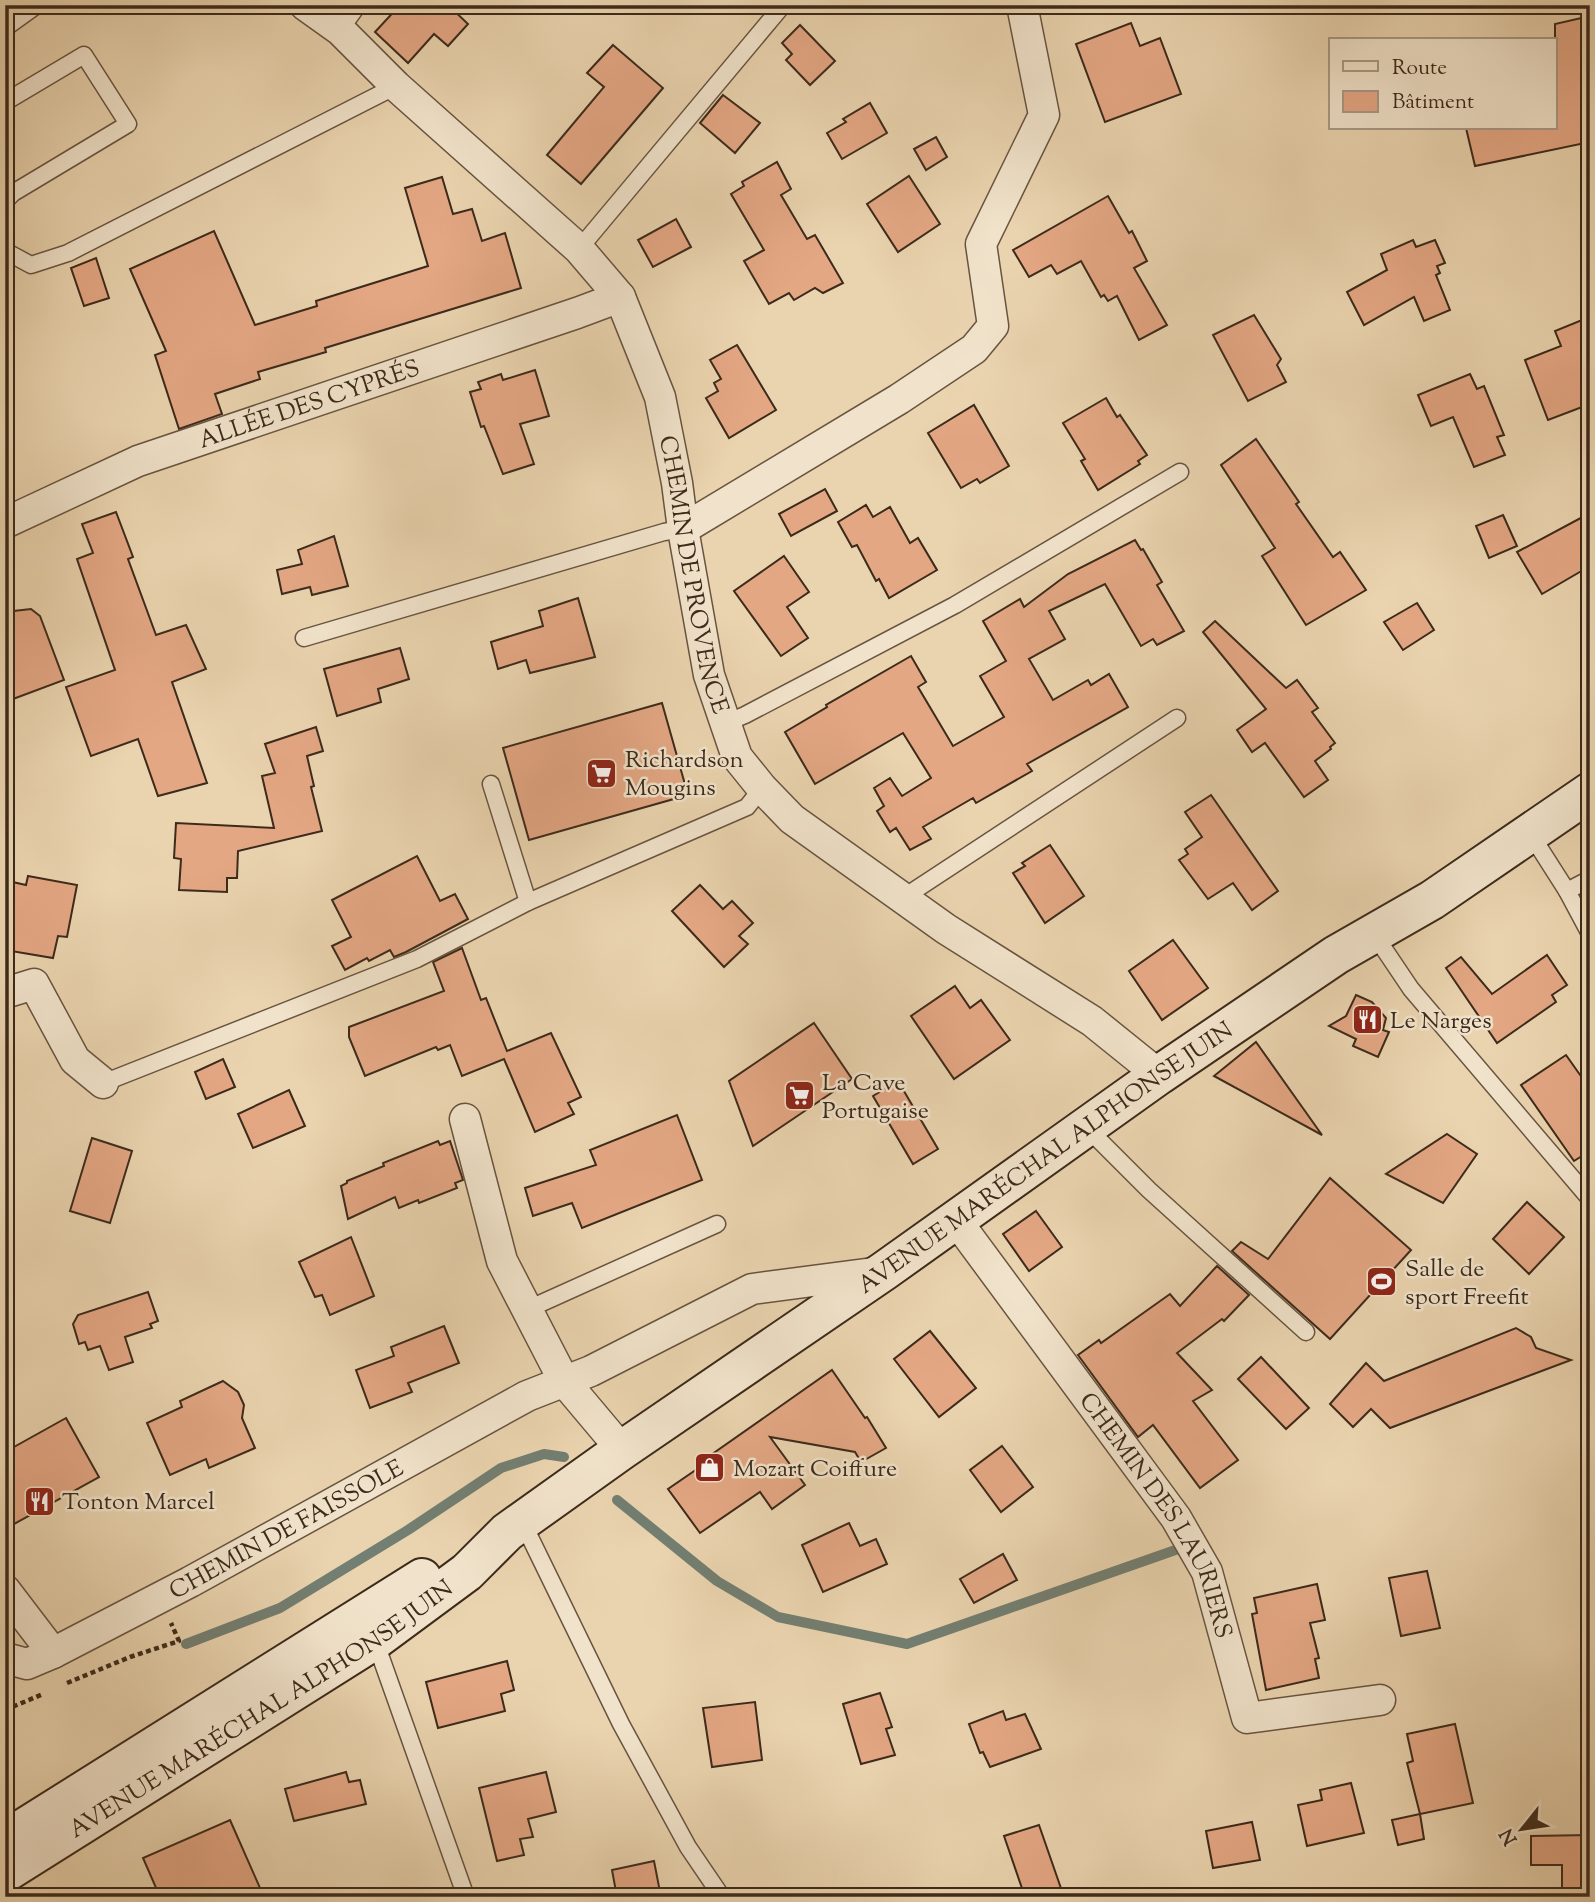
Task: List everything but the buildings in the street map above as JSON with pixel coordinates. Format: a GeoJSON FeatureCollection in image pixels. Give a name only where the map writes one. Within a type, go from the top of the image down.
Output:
{"type":"FeatureCollection","features":[{"type":"Feature","properties":{"kind":"main road","name":"AVENUE MARÉCHAL ALPHONSE JUIN"},"geometry":{"type":"LineString","coordinates":[[6,1864],[368,1628],[453,1560],[515,1527],[622,1450],[884,1271],[1159,1075],[1336,955],[1432,901],[1590,792]]}},
{"type":"Feature","properties":{"kind":"street","name":"CHEMIN DE PROVENCE"},"geometry":{"type":"LineString","coordinates":[[305,5],[340,30],[396,86],[579,249],[620,297],[660,397],[709,675],[737,757],[792,819],[946,929],[1092,1021],[1159,1075]]}},
{"type":"Feature","properties":{"kind":"street"},"geometry":{"type":"LineString","coordinates":[[682,529],[900,399],[974,349],[993,326],[981,244],[1044,115],[1022,5]]}},
{"type":"Feature","properties":{"kind":"street","name":"ALLÉE DES CYPRÉS"},"geometry":{"type":"LineString","coordinates":[[5,523],[138,461],[620,297]]}},
{"type":"Feature","properties":{"kind":"street"},"geometry":{"type":"LineString","coordinates":[[5,993],[34,984],[75,1060],[103,1083]]}},
{"type":"Feature","properties":{"kind":"street"},"geometry":{"type":"LineString","coordinates":[[466,1119],[502,1261],[564,1381],[622,1450]]}},
{"type":"Feature","properties":{"kind":"street","name":"CHEMIN DES LAURIERS"},"geometry":{"type":"LineString","coordinates":[[956,1220],[1176,1518],[1207,1572],[1247,1718],[1380,1700]]}},
{"type":"Feature","properties":{"kind":"street","name":"CHEMIN DE FAISSOLE"},"geometry":{"type":"LineString","coordinates":[[5,1658],[27,1664],[53,1653],[190,1582],[527,1396],[591,1371],[752,1289],[884,1271]]}},
{"type":"Feature","properties":{"kind":"street"},"geometry":{"type":"LineString","coordinates":[[5,1590],[53,1653]]}},
{"type":"Feature","properties":{"kind":"lane"},"geometry":{"type":"LineString","coordinates":[[5,29],[37,5]]}},
{"type":"Feature","properties":{"kind":"lane"},"geometry":{"type":"LineString","coordinates":[[340,30],[358,5]]}},
{"type":"Feature","properties":{"kind":"lane"},"geometry":{"type":"LineString","coordinates":[[579,249],[783,5]]}},
{"type":"Feature","properties":{"kind":"lane"},"geometry":{"type":"LineString","coordinates":[[5,102],[84,55],[128,124],[13,193],[5,201]]}},
{"type":"Feature","properties":{"kind":"lane"},"geometry":{"type":"LineString","coordinates":[[5,249],[32,265],[68,253],[396,86]]}},
{"type":"Feature","properties":{"kind":"lane"},"geometry":{"type":"LineString","coordinates":[[726,723],[955,605],[1180,472]]}},
{"type":"Feature","properties":{"kind":"lane"},"geometry":{"type":"LineString","coordinates":[[303,638],[682,529]]}},
{"type":"Feature","properties":{"kind":"lane"},"geometry":{"type":"LineString","coordinates":[[908,901],[915,890],[1177,718]]}},
{"type":"Feature","properties":{"kind":"lane"},"geometry":{"type":"LineString","coordinates":[[491,784],[528,902]]}},
{"type":"Feature","properties":{"kind":"lane"},"geometry":{"type":"LineString","coordinates":[[103,1083],[418,960],[528,902],[747,807],[762,788]]}},
{"type":"Feature","properties":{"kind":"lane"},"geometry":{"type":"LineString","coordinates":[[1530,833],[1567,891],[1590,934]]}},
{"type":"Feature","properties":{"kind":"lane"},"geometry":{"type":"LineString","coordinates":[[1567,891],[1590,879]]}},
{"type":"Feature","properties":{"kind":"lane"},"geometry":{"type":"LineString","coordinates":[[1374,934],[1411,989],[1590,1199]]}},
{"type":"Feature","properties":{"kind":"lane"},"geometry":{"type":"LineString","coordinates":[[1086,1127],[1149,1190],[1306,1332]]}},
{"type":"Feature","properties":{"kind":"lane"},"geometry":{"type":"LineString","coordinates":[[526,1310],[717,1224]]}},
{"type":"Feature","properties":{"kind":"lane"},"geometry":{"type":"LineString","coordinates":[[515,1527],[688,1847],[722,1897]]}},
{"type":"Feature","properties":{"kind":"lane"},"geometry":{"type":"LineString","coordinates":[[368,1628],[466,1897]]}},
{"type":"Feature","properties":{"kind":"path"},"geometry":{"type":"LineString","coordinates":[[62,1686],[130,1657],[179,1641],[175,1631]]}},
{"type":"Feature","properties":{"kind":"path"},"geometry":{"type":"LineString","coordinates":[[5,1710],[51,1690]]}},
{"type":"Feature","properties":{"kind":"waterway"},"geometry":{"type":"LineString","coordinates":[[186,1644],[280,1608],[408,1530],[501,1468],[544,1454],[564,1457]]}},
{"type":"Feature","properties":{"kind":"waterway"},"geometry":{"type":"LineString","coordinates":[[617,1500],[717,1581],[778,1617],[907,1644],[1184,1547]]}},
{"type":"Feature","properties":{"kind":"place","name":"Richardson Mougins"},"geometry":{"type":"Point","coordinates":[602,773]}},
{"type":"Feature","properties":{"kind":"place","name":"Le Narges"},"geometry":{"type":"Point","coordinates":[1367,1020]}},
{"type":"Feature","properties":{"kind":"place","name":"La Cave Portugaise"},"geometry":{"type":"Point","coordinates":[799,1096]}},
{"type":"Feature","properties":{"kind":"place","name":"Salle de sport Freefit"},"geometry":{"type":"Point","coordinates":[1382,1282]}},
{"type":"Feature","properties":{"kind":"place","name":"Mozart Coiffure"},"geometry":{"type":"Point","coordinates":[710,1468]}},
{"type":"Feature","properties":{"kind":"place","name":"Tonton Marcel"},"geometry":{"type":"Point","coordinates":[39,1501]}}]}
